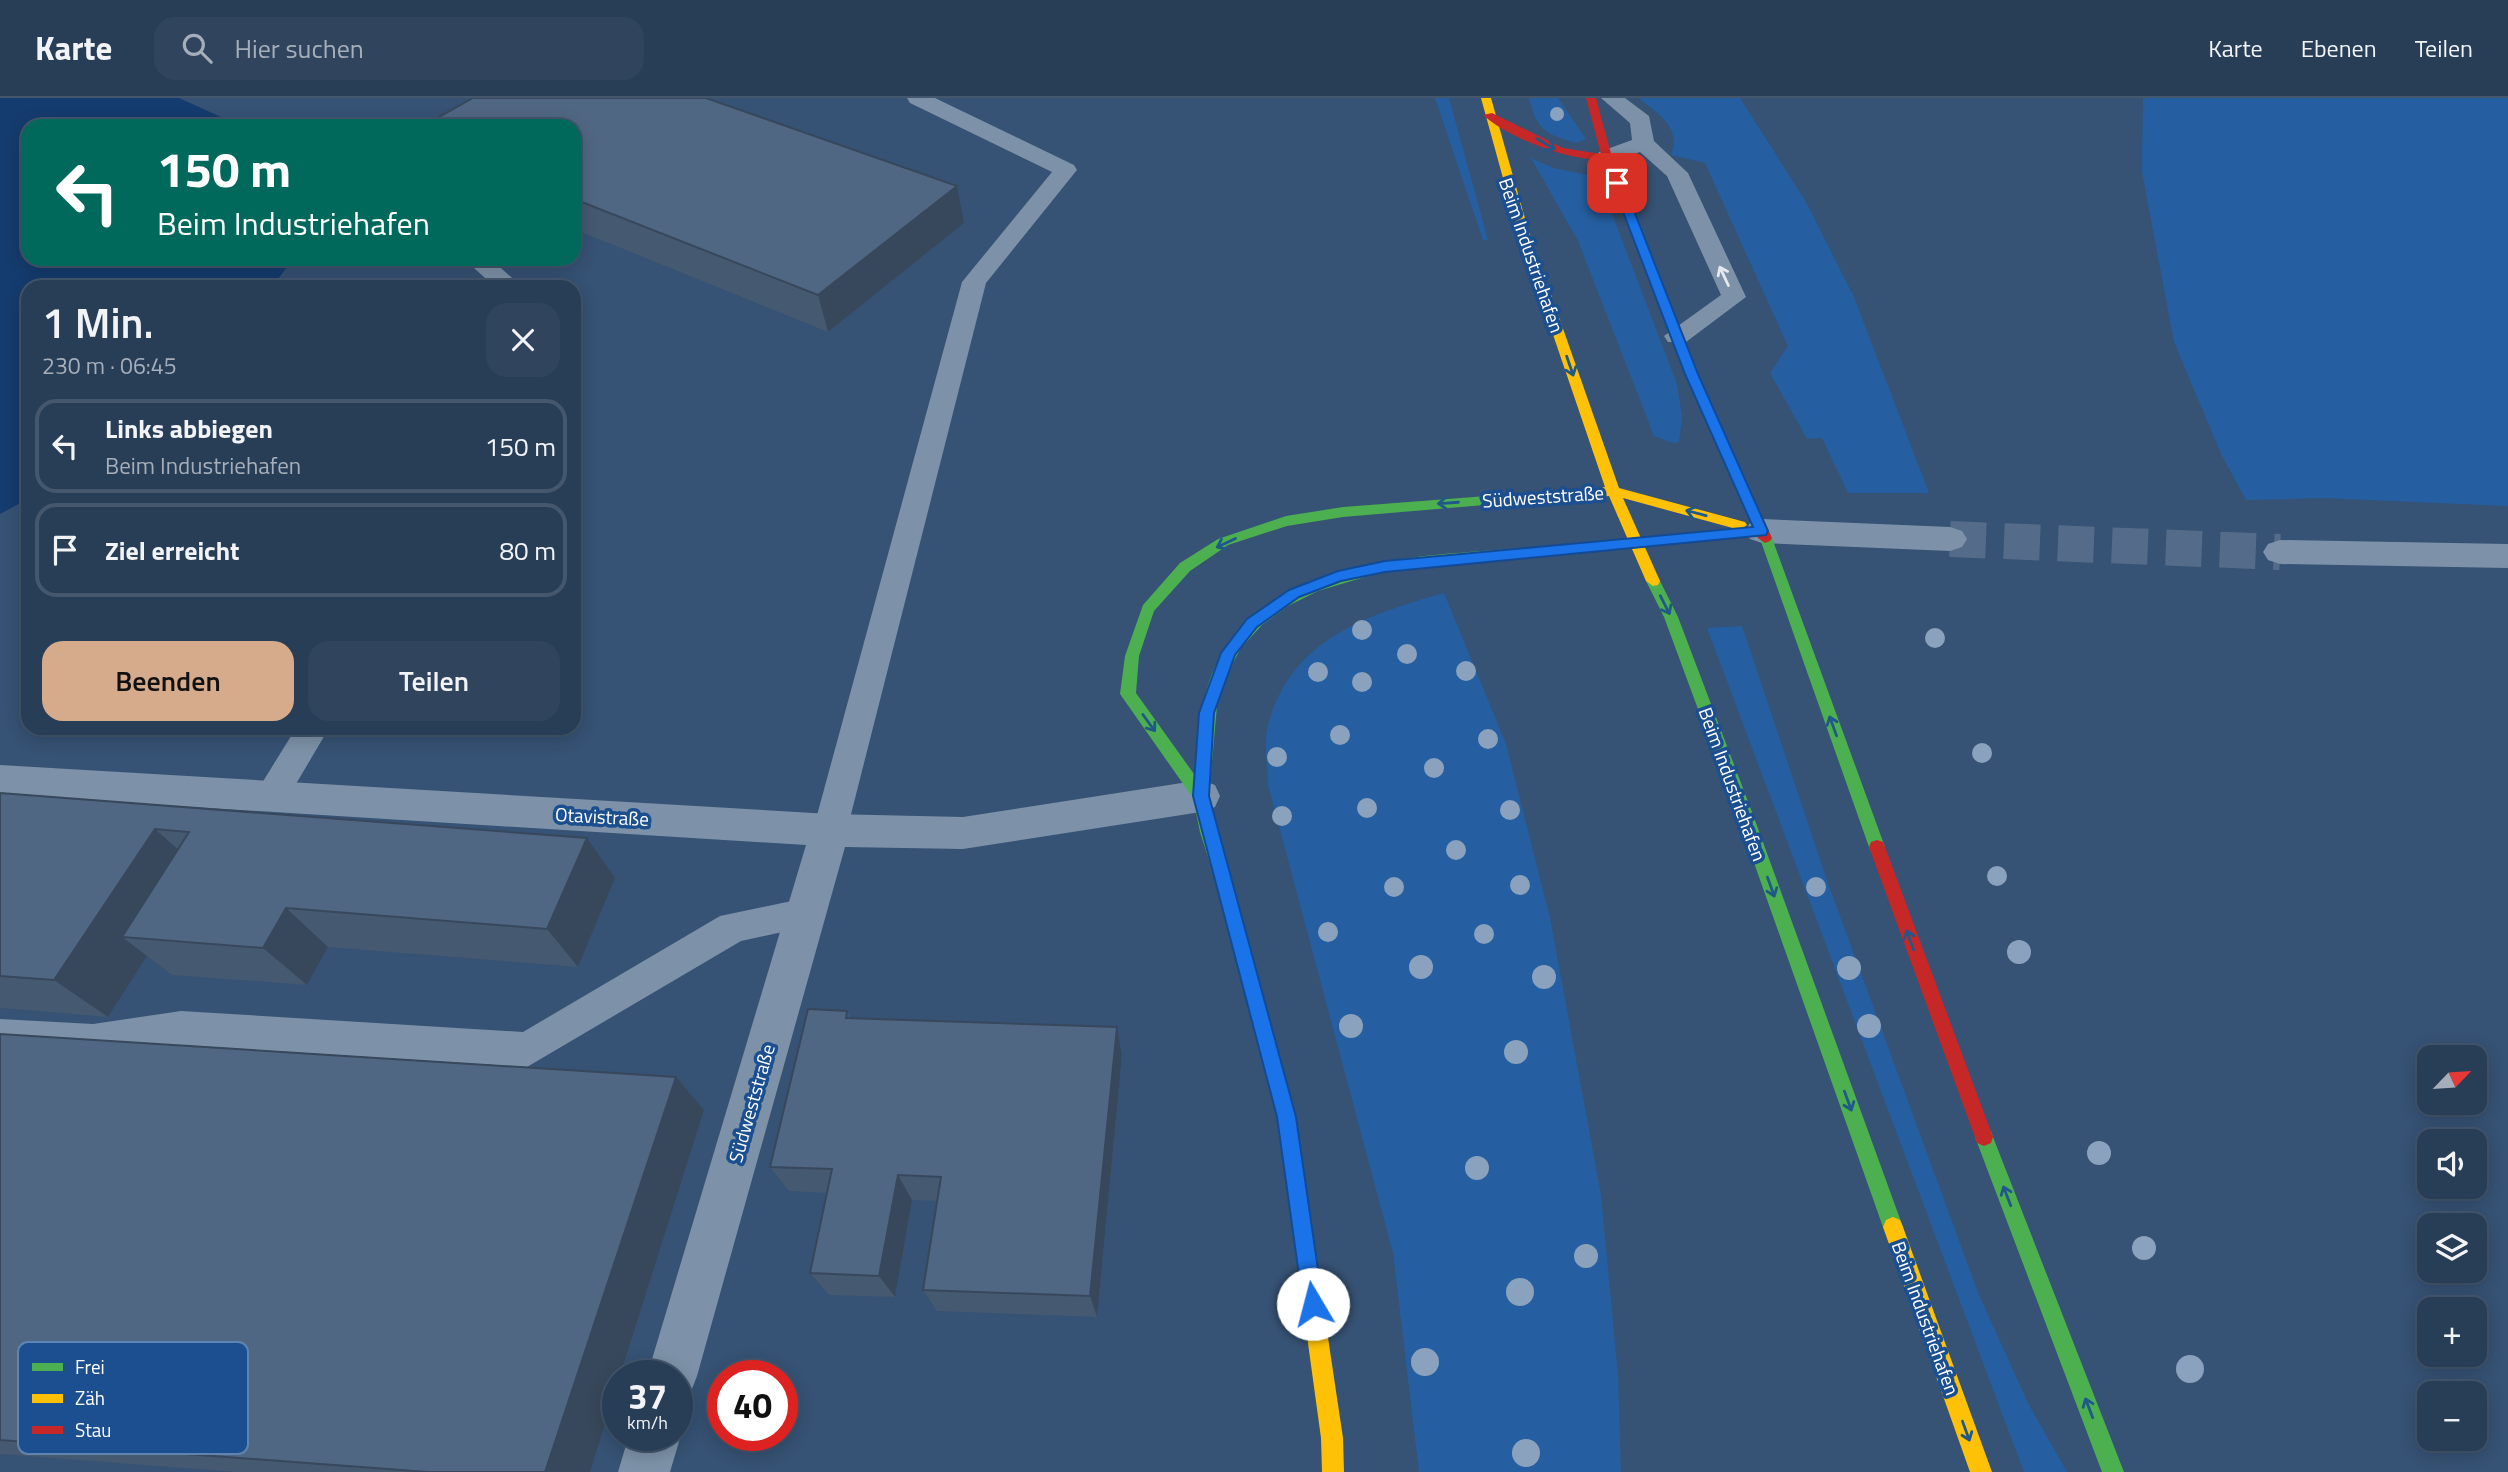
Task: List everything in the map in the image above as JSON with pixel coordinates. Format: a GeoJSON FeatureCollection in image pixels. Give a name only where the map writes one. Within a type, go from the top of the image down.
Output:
{"type":"FeatureCollection","features":[{"type":"Feature","properties":{"kind":"main road","name":"Beim Industriehafen"},"geometry":{"type":"LineString","coordinates":[[1486,98],[1488,115],[1517,214],[1614,491],[1634,545],[1671,617],[1981,1472]]}},
{"type":"Feature","properties":{"kind":"main road"},"geometry":{"type":"LineString","coordinates":[[1591,98],[1607,157],[1677,336],[1762,531],[1933,1005],[2113,1472]]}},
{"type":"Feature","properties":{"kind":"main road"},"geometry":{"type":"LineString","coordinates":[[1488,115],[1555,150],[1594,159],[1607,157]]}},
{"type":"Feature","properties":{"kind":"main road","name":"Südweststraße"},"geometry":{"type":"LineString","coordinates":[[1201,796],[1128,695],[1132,656],[1148,610],[1185,567],[1223,542],[1286,521],[1356,511],[1614,491],[1762,531]]}},
{"type":"Feature","properties":{"kind":"main road","name":"Südweststraße"},"geometry":{"type":"LineString","coordinates":[[1333,1472],[1332,1438],[1286,1117],[1201,796],[1206,713],[1228,653],[1252,623],[1294,594],[1338,576],[1385,566],[1634,545],[1762,531]]}},
{"type":"Feature","properties":{"kind":"street"},"geometry":{"type":"LineString","coordinates":[[1762,531],[1950,539]]}},
{"type":"Feature","properties":{"kind":"street"},"geometry":{"type":"LineString","coordinates":[[2280,552],[2508,556]]}},
{"type":"Feature","properties":{"kind":"street","name":"Otavistraße"},"geometry":{"type":"LineString","coordinates":[[0,780],[830,830],[962,833],[1201,796]]}},
{"type":"Feature","properties":{"kind":"street","name":"Südweststraße"},"geometry":{"type":"LineString","coordinates":[[677,1360],[830,830]]}},
{"type":"Feature","properties":{"kind":"street"},"geometry":{"type":"LineString","coordinates":[[644,1472],[650,1451]]}},
{"type":"Feature","properties":{"kind":"lane"},"geometry":{"type":"LineString","coordinates":[[830,830],[974,282],[1066,170],[918,98]]}},
{"type":"Feature","properties":{"kind":"lane"},"geometry":{"type":"LineString","coordinates":[[1612,98],[1641,121],[1643,143],[1677,173],[1734,298],[1677,336]]}},
{"type":"Feature","properties":{"kind":"lane"},"geometry":{"type":"LineString","coordinates":[[1607,157],[1643,143]]}},
{"type":"Feature","properties":{"kind":"lane"},"geometry":{"type":"LineString","coordinates":[[484,266],[502,280]]}},
{"type":"Feature","properties":{"kind":"lane"},"geometry":{"type":"LineString","coordinates":[[271,796],[309,735]]}},
{"type":"Feature","properties":{"kind":"lane"},"geometry":{"type":"LineString","coordinates":[[0,1036],[93,1041],[181,1028],[527,1050],[733,927],[806,913]]}},
{"type":"Feature","properties":{"kind":"shaded area"},"geometry":{"type":"Polygon","coordinates":[[[0,98],[179,98],[226,119],[21,119],[21,266],[288,266],[277,280],[21,280],[21,503],[0,514],[0,98]]]}},
{"type":"Feature","properties":{"kind":"shaded area"},"geometry":{"type":"Polygon","coordinates":[[[1435,98],[1449,98],[1488,240],[1483,240],[1435,98]]]}},
{"type":"Feature","properties":{"kind":"shaded area"},"geometry":{"type":"Polygon","coordinates":[[[1529,98],[1558,98],[1586,139],[1577,143],[1544,130],[1535,117],[1529,98]]]}},
{"type":"Feature","properties":{"kind":"shaded area"},"geometry":{"type":"Polygon","coordinates":[[[1639,98],[1740,98],[1806,202],[1854,297],[1929,493],[1848,493],[1822,438],[1807,439],[1770,373],[1788,346],[1705,163],[1671,155],[1674,145],[1671,129],[1639,98]]]}},
{"type":"Feature","properties":{"kind":"shaded area"},"geometry":{"type":"Polygon","coordinates":[[[2143,98],[2508,98],[2508,506],[2322,498],[2246,500],[2222,456],[2174,342],[2142,172],[2143,98]]]}},
{"type":"Feature","properties":{"kind":"shaded area"},"geometry":{"type":"Polygon","coordinates":[[[1531,158],[1553,168],[1598,177],[1677,384],[1682,417],[1679,442],[1673,443],[1654,436],[1578,241],[1531,158]]]}},
{"type":"Feature","properties":{"kind":"shaded area"},"geometry":{"type":"Polygon","coordinates":[[[1444,593],[1506,744],[1550,918],[1601,1195],[1618,1375],[1621,1472],[1419,1472],[1393,1253],[1268,785],[1268,725],[1279,696],[1294,671],[1313,651],[1361,622],[1444,593]]]}},
{"type":"Feature","properties":{"kind":"shaded area"},"geometry":{"type":"Polygon","coordinates":[[[1742,626],[1829,886],[1979,1295],[2029,1405],[2067,1472],[2024,1472],[1707,628],[1742,626]]]}},
{"type":"Feature","properties":{"kind":"building"},"geometry":{"type":"Polygon","coordinates":[[[473,98],[706,98],[957,186],[818,295],[581,202],[581,119],[436,119],[473,98]]]}},
{"type":"Feature","properties":{"kind":"building"},"geometry":{"type":"Polygon","coordinates":[[[0,793],[587,838],[547,929],[286,908],[263,948],[122,937],[189,832],[155,829],[54,980],[0,976],[0,793]]]}},
{"type":"Feature","properties":{"kind":"building"},"geometry":{"type":"Polygon","coordinates":[[[808,1009],[847,1011],[846,1018],[1117,1027],[1090,1296],[923,1290],[941,1177],[898,1175],[879,1276],[810,1273],[832,1169],[770,1167],[808,1009]]]}},
{"type":"Feature","properties":{"kind":"building"},"geometry":{"type":"Polygon","coordinates":[[[0,1034],[676,1077],[545,1472],[428,1472],[187,1454],[248,1454],[248,1342],[18,1342],[18,1441],[0,1440],[0,1034]]]}},
{"type":"Feature","properties":{"kind":"tunnel"},"geometry":{"type":"LineString","coordinates":[[1950,539],[2280,552]]}},
{"type":"Feature","properties":{"kind":"traffic: fast"},"geometry":{"type":"LineString","coordinates":[[1201,796],[1128,694],[1132,656],[1148,609],[1185,567],[1223,542],[1286,521],[1343,512],[1527,498]]}},
{"type":"Feature","properties":{"kind":"traffic: fast"},"geometry":{"type":"LineString","coordinates":[[1227,893],[1202,807],[1201,777],[1209,706],[1220,672],[1236,644],[1257,621],[1283,602],[1313,587],[1385,566],[1762,531]]}},
{"type":"Feature","properties":{"kind":"traffic: fast"},"geometry":{"type":"LineString","coordinates":[[1765,538],[1877,847]]}},
{"type":"Feature","properties":{"kind":"traffic: fast"},"geometry":{"type":"LineString","coordinates":[[1653,581],[1671,617],[1744,812],[1893,1227]]}},
{"type":"Feature","properties":{"kind":"traffic: fast"},"geometry":{"type":"LineString","coordinates":[[1984,1137],[2113,1472]]}},
{"type":"Feature","properties":{"kind":"traffic: slow"},"geometry":{"type":"LineString","coordinates":[[1486,98],[1512,196],[1596,443],[1616,499],[1653,581]]}},
{"type":"Feature","properties":{"kind":"traffic: slow"},"geometry":{"type":"LineString","coordinates":[[1527,498],[1614,491],[1740,525]]}},
{"type":"Feature","properties":{"kind":"traffic: slow"},"geometry":{"type":"LineString","coordinates":[[1227,893],[1286,1117],[1332,1438],[1333,1472]]}},
{"type":"Feature","properties":{"kind":"traffic: slow"},"geometry":{"type":"LineString","coordinates":[[1893,1227],[1981,1472]]}},
{"type":"Feature","properties":{"kind":"traffic: jam"},"geometry":{"type":"LineString","coordinates":[[1591,98],[1607,157],[1692,375],[1765,538]]}},
{"type":"Feature","properties":{"kind":"traffic: jam"},"geometry":{"type":"LineString","coordinates":[[1488,115],[1545,145],[1575,155],[1607,157]]}},
{"type":"Feature","properties":{"kind":"traffic: jam"},"geometry":{"type":"LineString","coordinates":[[1877,847],[1984,1137]]}},
{"type":"Feature","properties":{"kind":"route"},"geometry":{"type":"LineString","coordinates":[[1313,1304],[1286,1117],[1201,796],[1206,713],[1228,653],[1252,623],[1294,594],[1338,576],[1385,566],[1762,531],[1692,374],[1617,183]]}}]}
